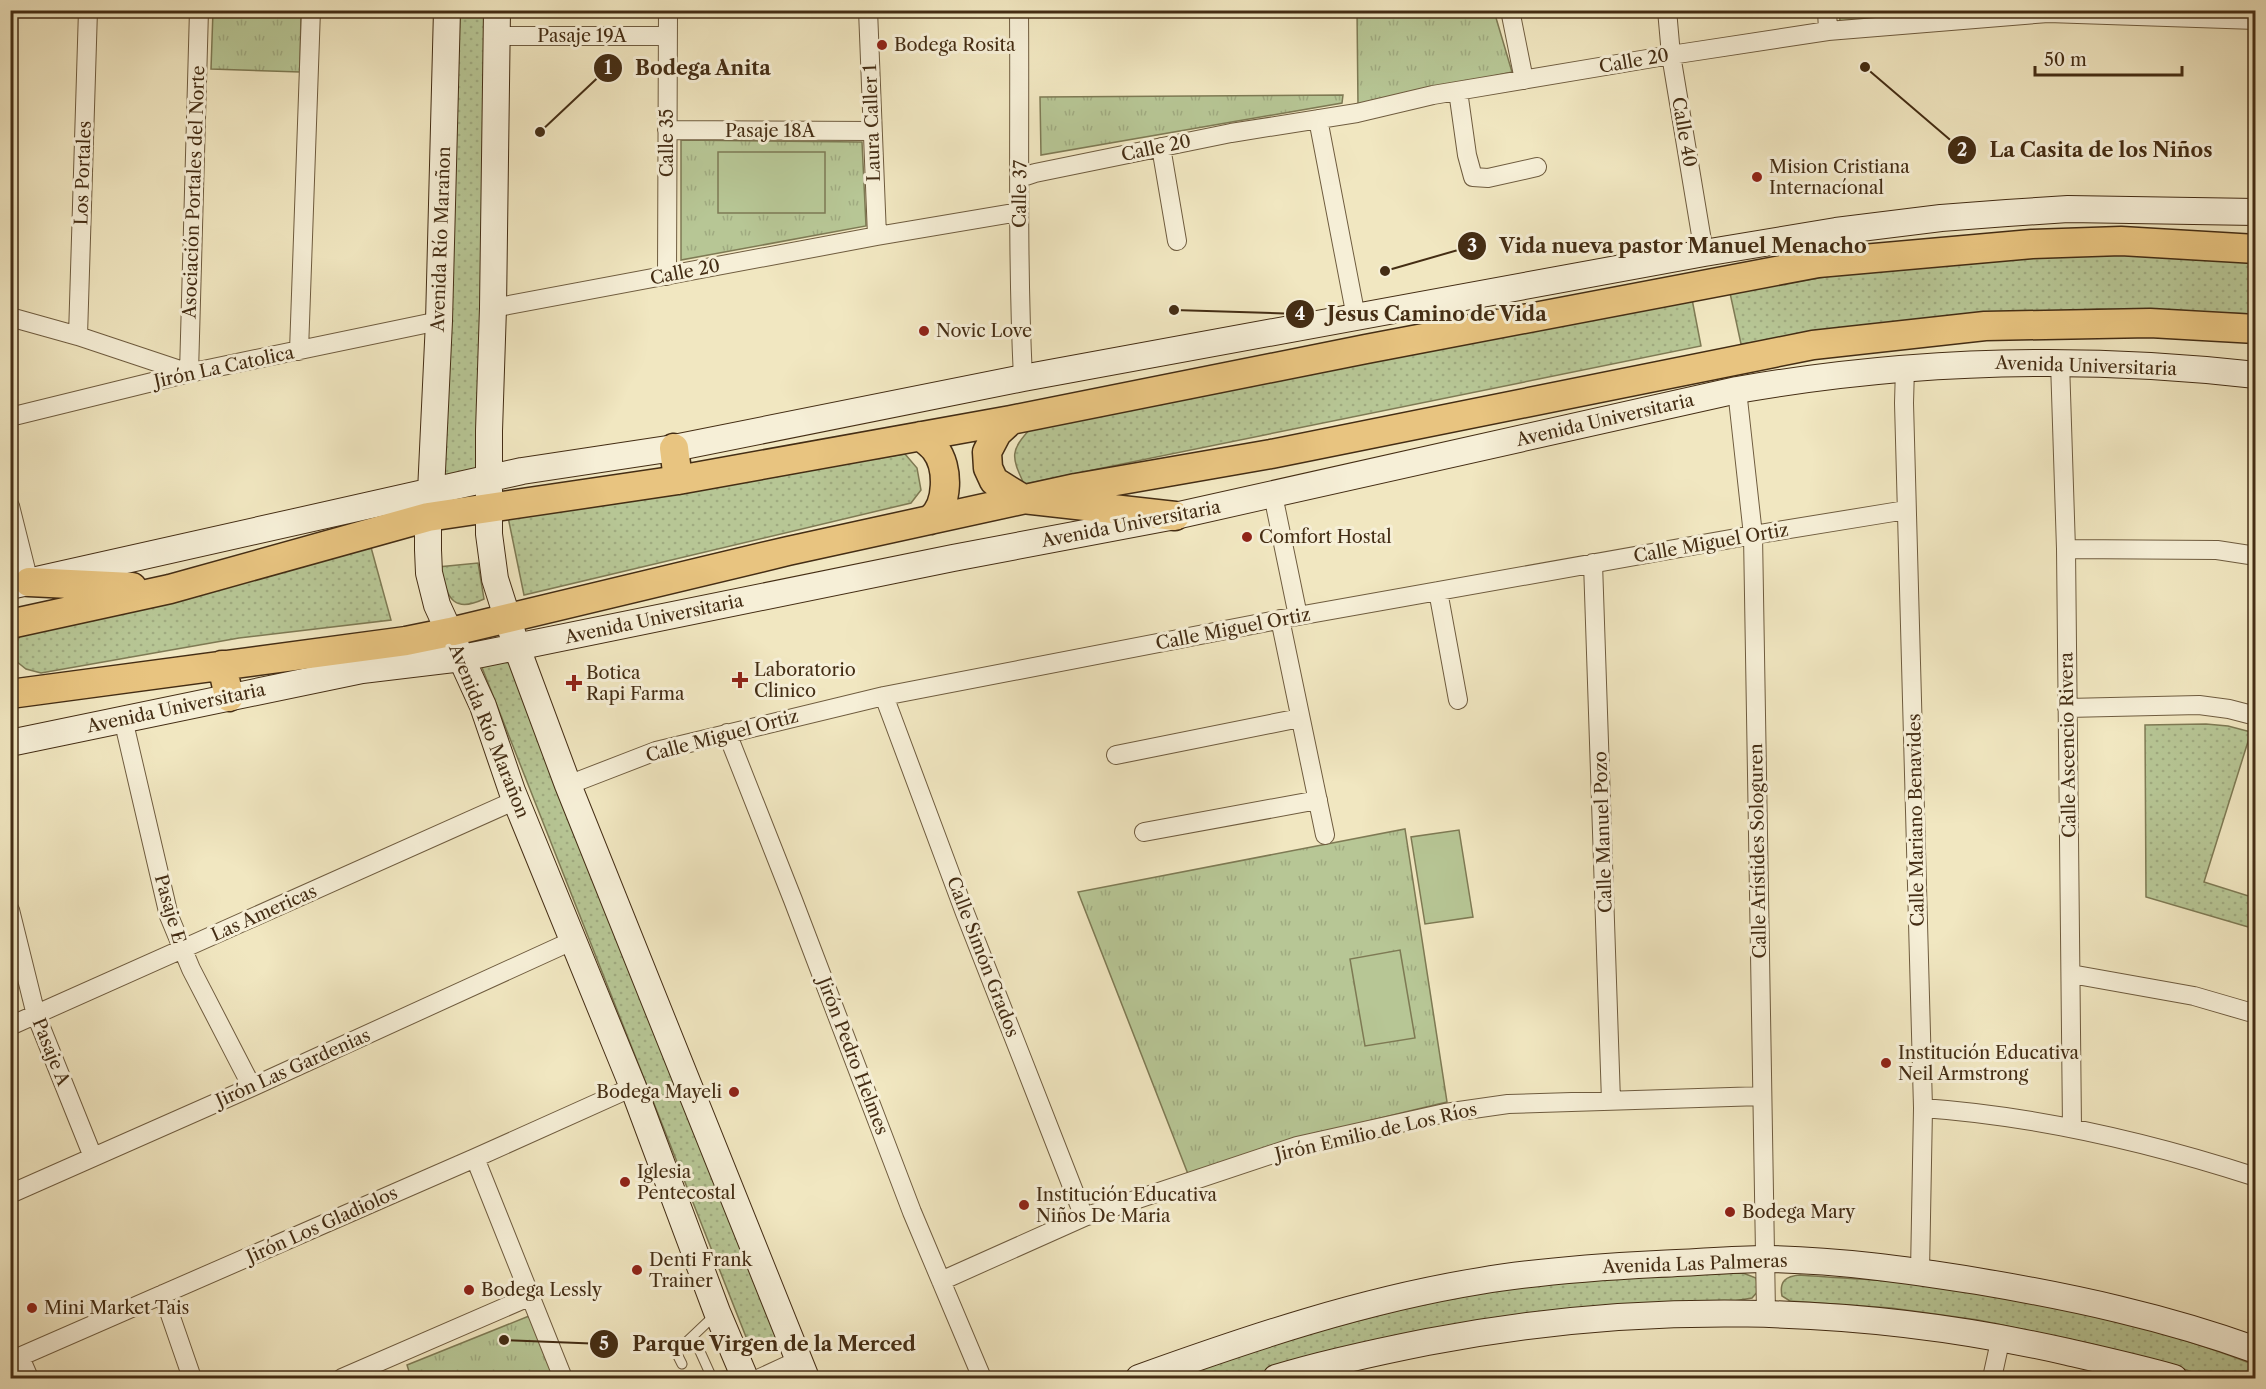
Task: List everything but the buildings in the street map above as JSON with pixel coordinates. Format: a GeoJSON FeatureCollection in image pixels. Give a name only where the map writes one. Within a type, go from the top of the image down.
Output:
{"type":"FeatureCollection","features":[{"type":"Feature","properties":{"kind":"main road","name":"Avenida Río Marañon"},"geometry":{"type":"LineString","coordinates":[[447,10],[439,321],[429,505],[429,573],[437,604],[483,706],[516,800],[633,1087],[717,1312],[749,1377]]}},
{"type":"Feature","properties":{"kind":"main road"},"geometry":{"type":"LineString","coordinates":[[497,10],[489,431],[489,534],[495,579],[517,648],[568,784],[802,1369]]}},
{"type":"Feature","properties":{"kind":"main road"},"geometry":{"type":"LineString","coordinates":[[10,624],[170,589],[429,505],[490,478],[674,448],[1023,378],[1197,348],[1356,316],[1704,253],[1836,231],[1941,218],[2068,209],[2256,212]]}},
{"type":"Feature","properties":{"kind":"main road"},"geometry":{"type":"LineString","coordinates":[[20,584],[429,505],[490,507],[678,480],[1011,420],[1365,349],[1818,263],[2043,243],[2121,241],[2256,249]]}},
{"type":"Feature","properties":{"kind":"main road","name":"Avenida Universitaria"},"geometry":{"type":"LineString","coordinates":[[15,690],[406,641],[450,633],[788,551],[1076,488],[1282,452],[1812,345],[1985,326],[2150,323],[2256,329]]}},
{"type":"Feature","properties":{"kind":"main road","name":"Avenida Universitaria"},"geometry":{"type":"LineString","coordinates":[[10,743],[362,670],[462,658],[517,648],[953,558],[1175,516],[1777,383],[1905,368],[1983,363],[2060,362],[2256,375]]}},
{"type":"Feature","properties":{"kind":"main road"},"geometry":{"type":"LineString","coordinates":[[1011,420],[998,433],[987,452],[988,468],[994,481],[1023,500],[1175,516]]}},
{"type":"Feature","properties":{"kind":"main road"},"geometry":{"type":"LineString","coordinates":[[921,436],[935,450],[945,484],[936,516],[930,520]]}},
{"type":"Feature","properties":{"kind":"main road"},"geometry":{"type":"LineString","coordinates":[[674,448],[678,480]]}},
{"type":"Feature","properties":{"kind":"main road"},"geometry":{"type":"LineString","coordinates":[[20,584],[170,589]]}},
{"type":"Feature","properties":{"kind":"main road"},"geometry":{"type":"LineString","coordinates":[[222,665],[229,696]]}},
{"type":"Feature","properties":{"kind":"main road","name":"Avenida Las Palmeras"},"geometry":{"type":"LineString","coordinates":[[1139,1378],[1317,1319],[1480,1281],[1586,1268],[1766,1259],[1846,1263],[1920,1272],[2079,1299],[2155,1317],[2256,1350]]}},
{"type":"Feature","properties":{"kind":"main road"},"geometry":{"type":"LineString","coordinates":[[1276,1378],[1377,1352],[1467,1334],[1559,1321],[1662,1314],[1766,1313],[1867,1319],[2001,1337],[2147,1375],[2174,1378]]}},
{"type":"Feature","properties":{"kind":"street","name":"Los Portales"},"geometry":{"type":"LineString","coordinates":[[78,336],[88,10]]}},
{"type":"Feature","properties":{"kind":"street","name":"Asociación Portales del Norte"},"geometry":{"type":"LineString","coordinates":[[189,373],[199,10]]}},
{"type":"Feature","properties":{"kind":"street"},"geometry":{"type":"LineString","coordinates":[[299,351],[311,10]]}},
{"type":"Feature","properties":{"kind":"street","name":"Calle 35"},"geometry":{"type":"LineString","coordinates":[[667,276],[668,10]]}},
{"type":"Feature","properties":{"kind":"street","name":"Laura Caller 1"},"geometry":{"type":"LineString","coordinates":[[868,10],[877,236]]}},
{"type":"Feature","properties":{"kind":"street","name":"Calle 37"},"geometry":{"type":"LineString","coordinates":[[1019,10],[1019,291],[1023,378]]}},
{"type":"Feature","properties":{"kind":"street"},"geometry":{"type":"LineString","coordinates":[[1510,10],[1524,81]]}},
{"type":"Feature","properties":{"kind":"street","name":"Calle 40"},"geometry":{"type":"LineString","coordinates":[[1667,10],[1671,55],[1704,253]]}},
{"type":"Feature","properties":{"kind":"street"},"geometry":{"type":"LineString","coordinates":[[1827,10],[1828,31]]}},
{"type":"Feature","properties":{"kind":"street","name":"Calle 20"},"geometry":{"type":"LineString","coordinates":[[1020,178],[1231,133],[1318,119],[1458,91],[1828,31],[2061,12],[2256,20]]}},
{"type":"Feature","properties":{"kind":"street","name":"Pasaje 19A"},"geometry":{"type":"LineString","coordinates":[[496,36],[668,36]]}},
{"type":"Feature","properties":{"kind":"street"},"geometry":{"type":"LineString","coordinates":[[1458,91],[1467,155],[1473,177],[1488,178],[1537,167]]}},
{"type":"Feature","properties":{"kind":"street"},"geometry":{"type":"LineString","coordinates":[[1318,119],[1356,316]]}},
{"type":"Feature","properties":{"kind":"street","name":"Pasaje 18A"},"geometry":{"type":"LineString","coordinates":[[667,130],[872,131]]}},
{"type":"Feature","properties":{"kind":"street"},"geometry":{"type":"LineString","coordinates":[[1161,147],[1177,241]]}},
{"type":"Feature","properties":{"kind":"street","name":"Calle 20"},"geometry":{"type":"LineString","coordinates":[[493,308],[877,236],[1019,212]]}},
{"type":"Feature","properties":{"kind":"street"},"geometry":{"type":"LineString","coordinates":[[10,317],[78,336],[189,373]]}},
{"type":"Feature","properties":{"kind":"street","name":"Jirón La Catolica"},"geometry":{"type":"LineString","coordinates":[[10,417],[189,373],[439,321]]}},
{"type":"Feature","properties":{"kind":"street","name":"Calle Ascencio Rivera"},"geometry":{"type":"LineString","coordinates":[[2060,362],[2066,549],[2072,1128]]}},
{"type":"Feature","properties":{"kind":"street","name":"Calle Mariano Benavides"},"geometry":{"type":"LineString","coordinates":[[1905,368],[1906,510],[1923,1108],[1920,1272]]}},
{"type":"Feature","properties":{"kind":"street","name":"Calle Arístides Sologuren"},"geometry":{"type":"LineString","coordinates":[[1737,390],[1753,535],[1766,1313]]}},
{"type":"Feature","properties":{"kind":"street"},"geometry":{"type":"LineString","coordinates":[[1273,495],[1300,718],[1325,835]]}},
{"type":"Feature","properties":{"kind":"street"},"geometry":{"type":"LineString","coordinates":[[10,506],[20,584]]}},
{"type":"Feature","properties":{"kind":"street","name":"Calle Miguel Ortiz"},"geometry":{"type":"LineString","coordinates":[[568,784],[656,751],[884,696],[1289,618],[1906,510]]}},
{"type":"Feature","properties":{"kind":"street"},"geometry":{"type":"LineString","coordinates":[[2066,549],[2217,550],[2256,555]]}},
{"type":"Feature","properties":{"kind":"street","name":"Calle Manuel Pozo"},"geometry":{"type":"LineString","coordinates":[[1593,563],[1611,1101]]}},
{"type":"Feature","properties":{"kind":"street"},"geometry":{"type":"LineString","coordinates":[[1438,591],[1458,700]]}},
{"type":"Feature","properties":{"kind":"street","name":"Calle Simón Grados"},"geometry":{"type":"LineString","coordinates":[[884,696],[1084,1217]]}},
{"type":"Feature","properties":{"kind":"street"},"geometry":{"type":"LineString","coordinates":[[2067,708],[2199,705],[2256,716]]}},
{"type":"Feature","properties":{"kind":"street","name":"Pasaje E"},"geometry":{"type":"LineString","coordinates":[[123,718],[170,916],[182,950],[252,1087]]}},
{"type":"Feature","properties":{"kind":"street"},"geometry":{"type":"LineString","coordinates":[[1116,755],[1300,718]]}},
{"type":"Feature","properties":{"kind":"street","name":"Jirón Pedro Helmes"},"geometry":{"type":"LineString","coordinates":[[727,733],[912,1212],[982,1378]]}},
{"type":"Feature","properties":{"kind":"street","name":"Las Americas"},"geometry":{"type":"LineString","coordinates":[[10,1026],[516,800]]}},
{"type":"Feature","properties":{"kind":"street"},"geometry":{"type":"LineString","coordinates":[[1144,832],[1317,800]]}},
{"type":"Feature","properties":{"kind":"street","name":"Pasaje A"},"geometry":{"type":"LineString","coordinates":[[10,910],[36,1015],[93,1157]]}},
{"type":"Feature","properties":{"kind":"street","name":"Jirón Las Gardenias"},"geometry":{"type":"LineString","coordinates":[[10,1194],[252,1087],[574,940]]}},
{"type":"Feature","properties":{"kind":"street"},"geometry":{"type":"LineString","coordinates":[[2071,974],[2194,996],[2256,1014]]}},
{"type":"Feature","properties":{"kind":"street","name":"Jirón Los Gladiolos"},"geometry":{"type":"LineString","coordinates":[[15,1359],[633,1087]]}},
{"type":"Feature","properties":{"kind":"street","name":"Jirón Emilio de Los Ríos"},"geometry":{"type":"LineString","coordinates":[[941,1281],[1084,1217],[1297,1146],[1445,1113],[1508,1104],[1762,1096]]}},
{"type":"Feature","properties":{"kind":"street"},"geometry":{"type":"LineString","coordinates":[[1923,1108],[1963,1111],[2072,1128],[2203,1160],[2256,1177]]}},
{"type":"Feature","properties":{"kind":"street"},"geometry":{"type":"LineString","coordinates":[[475,1158],[563,1378]]}},
{"type":"Feature","properties":{"kind":"street"},"geometry":{"type":"LineString","coordinates":[[163,1294],[192,1378]]}},
{"type":"Feature","properties":{"kind":"street"},"geometry":{"type":"LineString","coordinates":[[342,1378],[531,1296]]}},
{"type":"Feature","properties":{"kind":"street"},"geometry":{"type":"LineString","coordinates":[[1992,1378],[2001,1337]]}},
{"type":"Feature","properties":{"kind":"street"},"geometry":{"type":"LineString","coordinates":[[15,1359],[29,1378]]}},
{"type":"Feature","properties":{"kind":"street"},"geometry":{"type":"LineString","coordinates":[[749,1377],[802,1369]]}},
{"type":"Feature","properties":{"kind":"lane"},"geometry":{"type":"LineString","coordinates":[[682,1364],[676,1352],[717,1312]]}},
{"type":"Feature","properties":{"kind":"lane"},"geometry":{"type":"LineString","coordinates":[[693,1336],[712,1378],[749,1377]]}},
{"type":"Feature","properties":{"kind":"green space"},"geometry":{"type":"Polygon","coordinates":[[[213,11],[301,11],[300,72],[211,69],[213,11]]]}},
{"type":"Feature","properties":{"kind":"green space"},"geometry":{"type":"Polygon","coordinates":[[[459,11],[488,11],[477,489],[444,495],[459,11]]]}},
{"type":"Feature","properties":{"kind":"green space"},"geometry":{"type":"Polygon","coordinates":[[[1357,11],[1494,11],[1512,72],[1358,106],[1357,11]]]}},
{"type":"Feature","properties":{"kind":"green space"},"geometry":{"type":"Polygon","coordinates":[[[1839,11],[1970,11],[1840,21],[1839,11]]]}},
{"type":"Feature","properties":{"kind":"green space"},"geometry":{"type":"Polygon","coordinates":[[[1343,95],[1342,103],[1041,155],[1040,97],[1343,95]]]}},
{"type":"Feature","properties":{"kind":"green space"},"geometry":{"type":"Polygon","coordinates":[[[681,140],[862,142],[866,226],[681,260],[681,140]]]}},
{"type":"Feature","properties":{"kind":"green space"},"geometry":{"type":"Polygon","coordinates":[[[718,152],[825,152],[825,213],[718,213],[718,152]]]}},
{"type":"Feature","properties":{"kind":"green space"},"geometry":{"type":"Polygon","coordinates":[[[2038,254],[2174,254],[2255,258],[2255,314],[2100,309],[1960,315],[1741,344],[1730,293],[1854,272],[2038,254]]]}},
{"type":"Feature","properties":{"kind":"green space"},"geometry":{"type":"Polygon","coordinates":[[[1692,299],[1701,346],[1024,484],[1015,460],[1016,448],[1031,428],[1692,299]]]}},
{"type":"Feature","properties":{"kind":"green space"},"geometry":{"type":"Polygon","coordinates":[[[905,454],[917,468],[921,490],[911,503],[524,595],[508,517],[905,454]]]}},
{"type":"Feature","properties":{"kind":"green space"},"geometry":{"type":"Polygon","coordinates":[[[369,540],[391,620],[239,638],[41,673],[26,669],[11,657],[21,634],[369,540]]]}},
{"type":"Feature","properties":{"kind":"green space"},"geometry":{"type":"Polygon","coordinates":[[[478,563],[484,599],[464,605],[457,603],[448,593],[438,567],[478,563]]]}},
{"type":"Feature","properties":{"kind":"green space"},"geometry":{"type":"Polygon","coordinates":[[[508,652],[777,1338],[750,1347],[479,660],[508,652]]]}},
{"type":"Feature","properties":{"kind":"green space"},"geometry":{"type":"Polygon","coordinates":[[[2145,725],[2228,726],[2251,732],[2204,882],[2255,898],[2255,929],[2146,897],[2145,725]]]}},
{"type":"Feature","properties":{"kind":"green space"},"geometry":{"type":"Polygon","coordinates":[[[1405,829],[1447,1102],[1284,1143],[1188,1174],[1078,892],[1405,829]]]}},
{"type":"Feature","properties":{"kind":"green space"},"geometry":{"type":"Polygon","coordinates":[[[1459,830],[1473,917],[1425,924],[1411,837],[1459,830]]]}},
{"type":"Feature","properties":{"kind":"green space"},"geometry":{"type":"Polygon","coordinates":[[[1400,950],[1415,1038],[1365,1046],[1350,959],[1400,950]]]}},
{"type":"Feature","properties":{"kind":"green space"},"geometry":{"type":"Polygon","coordinates":[[[1743,1273],[1756,1278],[1759,1290],[1752,1298],[1734,1301],[1612,1305],[1540,1312],[1469,1322],[1286,1366],[1250,1378],[1173,1378],[1288,1339],[1430,1302],[1529,1285],[1618,1276],[1743,1273]]]}},
{"type":"Feature","properties":{"kind":"green space"},"geometry":{"type":"Polygon","coordinates":[[[1800,1275],[1953,1289],[2085,1313],[2171,1336],[2255,1365],[2255,1378],[2211,1378],[2092,1344],[1978,1320],[1891,1308],[1790,1301],[1782,1296],[1783,1283],[1787,1278],[1800,1275]]]}},
{"type":"Feature","properties":{"kind":"green space"},"geometry":{"type":"Polygon","coordinates":[[[529,1316],[554,1378],[411,1378],[407,1365],[529,1316]]]}},
{"type":"Feature","properties":{"kind":"place","name":"Bodega Rosita"},"geometry":{"type":"Point","coordinates":[882,45]}},
{"type":"Feature","properties":{"kind":"place","name":"La Casita de los Niños"},"geometry":{"type":"Point","coordinates":[1865,67]}},
{"type":"Feature","properties":{"kind":"place","name":"Bodega Anita"},"geometry":{"type":"Point","coordinates":[540,132]}},
{"type":"Feature","properties":{"kind":"place","name":"Mision Cristiana Internacíonal"},"geometry":{"type":"Point","coordinates":[1757,177]}},
{"type":"Feature","properties":{"kind":"place","name":"Vida nueva pastor Manuel Menacho"},"geometry":{"type":"Point","coordinates":[1385,271]}},
{"type":"Feature","properties":{"kind":"place","name":"Jesus Camino de Vida"},"geometry":{"type":"Point","coordinates":[1174,310]}},
{"type":"Feature","properties":{"kind":"place","name":"Novic Love"},"geometry":{"type":"Point","coordinates":[924,331]}},
{"type":"Feature","properties":{"kind":"place","name":"Comfort Hostal"},"geometry":{"type":"Point","coordinates":[1247,537]}},
{"type":"Feature","properties":{"kind":"place","name":"Laboratorio Clinico"},"geometry":{"type":"Point","coordinates":[740,680]}},
{"type":"Feature","properties":{"kind":"place","name":"Botica Rapi Farma"},"geometry":{"type":"Point","coordinates":[574,683]}},
{"type":"Feature","properties":{"kind":"place","name":"Institución Educativa Neil Armstrong"},"geometry":{"type":"Point","coordinates":[1886,1063]}},
{"type":"Feature","properties":{"kind":"place","name":"Bodega Mayeli"},"geometry":{"type":"Point","coordinates":[734,1092]}},
{"type":"Feature","properties":{"kind":"place","name":"Iglesia Pentecostal"},"geometry":{"type":"Point","coordinates":[625,1182]}},
{"type":"Feature","properties":{"kind":"place","name":"Institución Educativa Niños De Maria"},"geometry":{"type":"Point","coordinates":[1024,1205]}},
{"type":"Feature","properties":{"kind":"place","name":"Bodega Mary"},"geometry":{"type":"Point","coordinates":[1730,1212]}},
{"type":"Feature","properties":{"kind":"place","name":"Denti Frank Trainer"},"geometry":{"type":"Point","coordinates":[637,1270]}},
{"type":"Feature","properties":{"kind":"place","name":"Bodega Lessly"},"geometry":{"type":"Point","coordinates":[469,1290]}},
{"type":"Feature","properties":{"kind":"place","name":"Mini Market Tais"},"geometry":{"type":"Point","coordinates":[32,1308]}},
{"type":"Feature","properties":{"kind":"place","name":"Parque Virgen de la Merced"},"geometry":{"type":"Point","coordinates":[504,1340]}}]}
